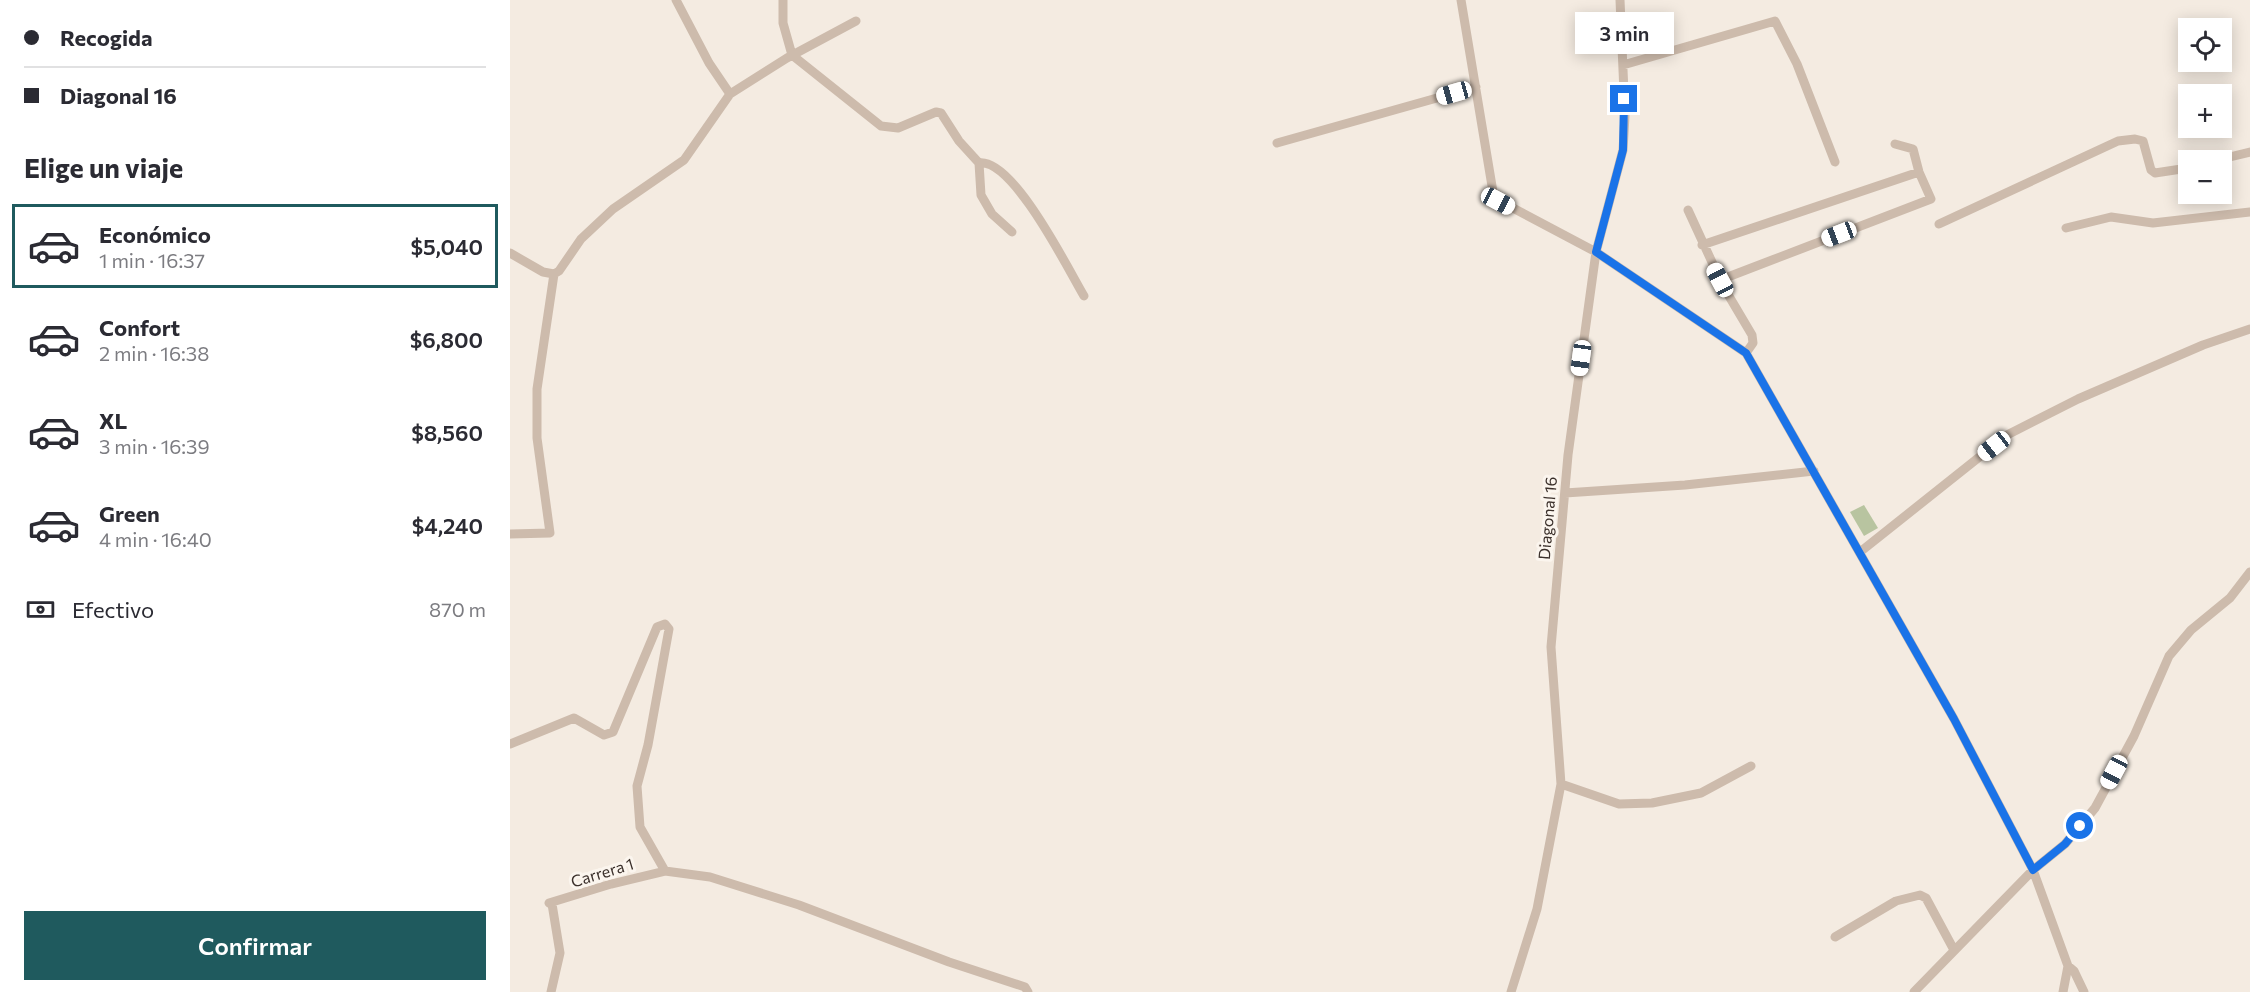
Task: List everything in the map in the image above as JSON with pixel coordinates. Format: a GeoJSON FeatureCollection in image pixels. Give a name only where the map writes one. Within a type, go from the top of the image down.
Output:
{"type":"FeatureCollection","features":[{"type":"Feature","properties":{"kind":"street"},"geometry":{"type":"LineString","coordinates":[[676,0],[709,63],[730,94]]}},
{"type":"Feature","properties":{"kind":"street"},"geometry":{"type":"LineString","coordinates":[[783,0],[783,23],[792,55],[881,126],[898,128],[936,112],[941,113],[959,141],[979,163],[981,195],[992,214],[1012,232]]}},
{"type":"Feature","properties":{"kind":"street"},"geometry":{"type":"LineString","coordinates":[[1461,0],[1494,198],[1596,252],[1746,353],[1954,719],[2033,870],[2068,966],[2063,992]]}},
{"type":"Feature","properties":{"kind":"street","name":"Diagonal 16"},"geometry":{"type":"LineString","coordinates":[[1511,992],[1537,909],[1561,784],[1551,647],[1568,455],[1596,252],[1623,150],[1620,0]]}},
{"type":"Feature","properties":{"kind":"street"},"geometry":{"type":"LineString","coordinates":[[510,253],[543,272],[554,274],[559,271],[581,239],[613,209],[684,160],[730,94],[792,55],[856,21]]}},
{"type":"Feature","properties":{"kind":"street"},"geometry":{"type":"LineString","coordinates":[[1623,65],[1775,21],[1797,64],[1835,162]]}},
{"type":"Feature","properties":{"kind":"street"},"geometry":{"type":"LineString","coordinates":[[1277,143],[1476,87]]}},
{"type":"Feature","properties":{"kind":"street"},"geometry":{"type":"LineString","coordinates":[[1939,224],[2118,141],[2135,139],[2143,141],[2151,170],[2155,173],[2178,170]]}},
{"type":"Feature","properties":{"kind":"street"},"geometry":{"type":"LineString","coordinates":[[1720,280],[1931,200],[1919,172],[1913,148],[1895,144]]}},
{"type":"Feature","properties":{"kind":"street"},"geometry":{"type":"LineString","coordinates":[[2232,156],[2250,152]]}},
{"type":"Feature","properties":{"kind":"street"},"geometry":{"type":"LineString","coordinates":[[979,163],[989,164],[1011,179],[1084,296]]}},
{"type":"Feature","properties":{"kind":"street"},"geometry":{"type":"LineString","coordinates":[[1702,245],[1919,172]]}},
{"type":"Feature","properties":{"kind":"street"},"geometry":{"type":"LineString","coordinates":[[1688,210],[1702,245],[1752,335],[1753,343],[1746,353]]}},
{"type":"Feature","properties":{"kind":"street"},"geometry":{"type":"LineString","coordinates":[[2066,228],[2111,217],[2153,223],[2250,212]]}},
{"type":"Feature","properties":{"kind":"street"},"geometry":{"type":"LineString","coordinates":[[510,534],[550,533],[537,438],[537,398],[543,335],[554,274]]}},
{"type":"Feature","properties":{"kind":"street"},"geometry":{"type":"LineString","coordinates":[[1860,552],[2007,435],[2078,399],[2203,345],[2250,328]]}},
{"type":"Feature","properties":{"kind":"street"},"geometry":{"type":"LineString","coordinates":[[1565,493],[1685,485],[1814,471]]}},
{"type":"Feature","properties":{"kind":"street"},"geometry":{"type":"LineString","coordinates":[[1914,992],[2033,870],[2065,844],[2095,808],[2134,736],[2169,656],[2191,630],[2230,598],[2250,572]]}},
{"type":"Feature","properties":{"kind":"street"},"geometry":{"type":"LineString","coordinates":[[510,744],[574,718],[604,735],[613,732],[657,627],[665,624],[669,629],[648,745],[637,786],[640,827],[665,871],[710,877],[799,905],[949,962],[1025,987],[1028,992]]}},
{"type":"Feature","properties":{"kind":"street"},"geometry":{"type":"LineString","coordinates":[[1561,784],[1619,804],[1652,803],[1701,793],[1751,766]]}},
{"type":"Feature","properties":{"kind":"street","name":"Carrera 1"},"geometry":{"type":"LineString","coordinates":[[551,992],[560,953],[550,904],[611,884],[665,871]]}},
{"type":"Feature","properties":{"kind":"street"},"geometry":{"type":"LineString","coordinates":[[1835,937],[1896,901],[1920,895],[1926,898],[1954,950]]}},
{"type":"Feature","properties":{"kind":"street"},"geometry":{"type":"LineString","coordinates":[[2068,966],[2074,970],[2084,992]]}},
{"type":"Feature","properties":{"kind":"green space"},"geometry":{"type":"Polygon","coordinates":[[[1864,505],[1878,528],[1864,536],[1850,512],[1864,505]]]}},
{"type":"Feature","properties":{"kind":"route"},"geometry":{"type":"LineString","coordinates":[[1624,99],[1623,150],[1596,252],[1746,353],[1954,719],[2033,870],[2065,844],[2080,826]]}}]}
